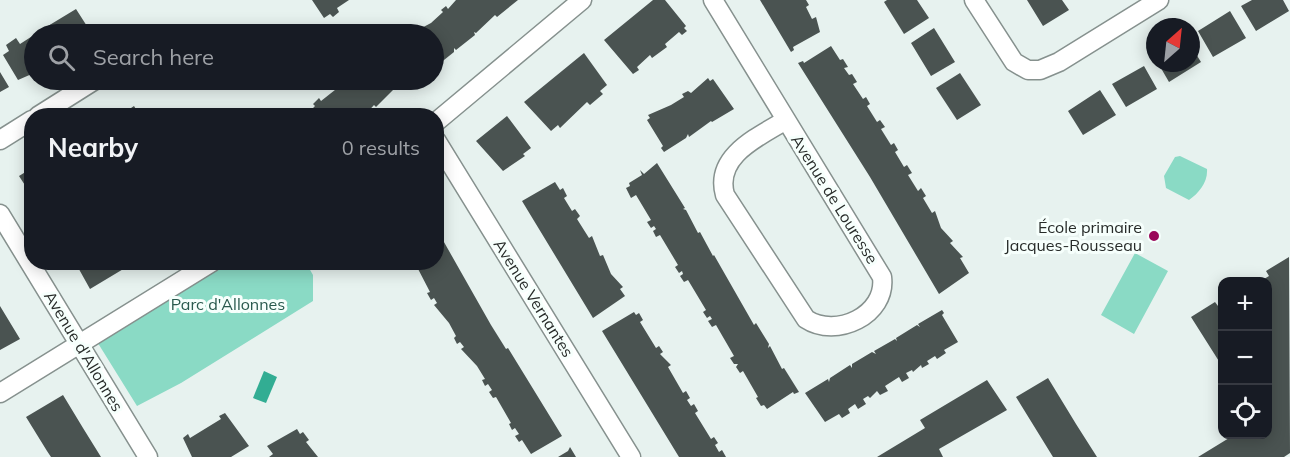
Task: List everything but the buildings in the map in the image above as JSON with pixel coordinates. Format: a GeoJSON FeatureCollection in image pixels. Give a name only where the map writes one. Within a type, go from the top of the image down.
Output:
{"type":"FeatureCollection","features":[{"type":"Feature","properties":{"kind":"street"},"geometry":{"type":"LineString","coordinates":[[444,115],[582,0]]}},
{"type":"Feature","properties":{"kind":"street","name":"Avenue de Louresse"},"geometry":{"type":"LineString","coordinates":[[713,0],[882,277],[883,284],[875,303],[865,315],[830,329],[817,327],[806,319],[726,195],[722,182],[725,168],[733,156],[786,120]]}},
{"type":"Feature","properties":{"kind":"street"},"geometry":{"type":"LineString","coordinates":[[974,0],[1014,62],[1028,70],[1040,70],[1059,62],[1159,0]]}},
{"type":"Feature","properties":{"kind":"street"},"geometry":{"type":"LineString","coordinates":[[51,108],[79,90]]}},
{"type":"Feature","properties":{"kind":"street"},"geometry":{"type":"LineString","coordinates":[[0,140],[24,125]]}},
{"type":"Feature","properties":{"kind":"street","name":"Avenue Vernantes"},"geometry":{"type":"LineString","coordinates":[[444,153],[631,457]]}},
{"type":"Feature","properties":{"kind":"street","name":"Avenue d'Allonnes"},"geometry":{"type":"LineString","coordinates":[[0,214],[24,253]]}},
{"type":"Feature","properties":{"kind":"street","name":"Avenue d'Allonnes"},"geometry":{"type":"LineString","coordinates":[[34,270],[148,457]]}},
{"type":"Feature","properties":{"kind":"street"},"geometry":{"type":"LineString","coordinates":[[0,393],[199,270]]}},
{"type":"Feature","properties":{"kind":"green space"},"geometry":{"type":"Polygon","coordinates":[[[1180,156],[1207,169],[1202,187],[1189,200],[1166,188],[1164,176],[1175,157],[1180,156]]]}},
{"type":"Feature","properties":{"kind":"green space"},"geometry":{"type":"Polygon","coordinates":[[[1135,253],[1168,271],[1134,334],[1101,315],[1135,253]]]}},
{"type":"Feature","properties":{"kind":"green space","name":"Parc d'Allonnes"},"geometry":{"type":"Polygon","coordinates":[[[205,270],[310,270],[313,275],[313,301],[181,383],[137,406],[96,340],[205,270]]]}},
{"type":"Feature","properties":{"kind":"shaded area"},"geometry":{"type":"Polygon","coordinates":[[[264,371],[277,377],[266,403],[253,398],[264,371]]]}},
{"type":"Feature","properties":{"kind":"place","name":"École primaire Jacques-Rousseau"},"geometry":{"type":"Point","coordinates":[1154,236]}}]}
